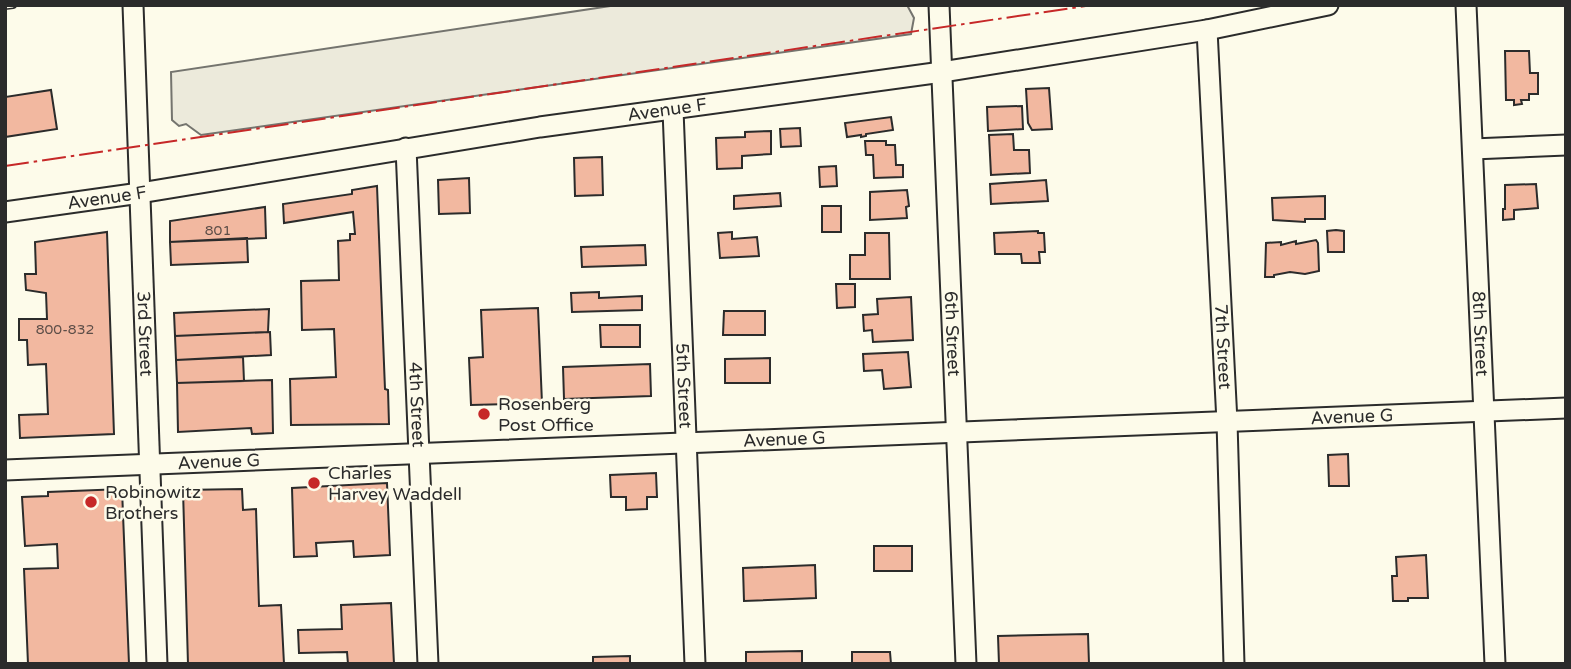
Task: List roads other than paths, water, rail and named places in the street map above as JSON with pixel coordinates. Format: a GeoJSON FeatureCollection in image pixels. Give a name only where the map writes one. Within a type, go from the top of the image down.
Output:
{"type":"FeatureCollection","features":[{"type":"Feature","properties":{"kind":"street","name":"3rd Street"},"geometry":{"type":"LineString","coordinates":[[133,5],[157,664]]}},
{"type":"Feature","properties":{"kind":"street","name":"6th Street"},"geometry":{"type":"LineString","coordinates":[[939,5],[966,664]]}},
{"type":"Feature","properties":{"kind":"street","name":"Avenue F"},"geometry":{"type":"LineString","coordinates":[[5,212],[140,193],[406,148],[803,89],[942,72],[1072,49],[1207,30],[1328,5]]}},
{"type":"Feature","properties":{"kind":"street","name":"8th Street"},"geometry":{"type":"LineString","coordinates":[[1466,5],[1495,664]]}},
{"type":"Feature","properties":{"kind":"street","name":"7th Street"},"geometry":{"type":"LineString","coordinates":[[1207,30],[1227,422],[1234,664]]}},
{"type":"Feature","properties":{"kind":"street","name":"5th Street"},"geometry":{"type":"LineString","coordinates":[[673,110],[695,664]]}},
{"type":"Feature","properties":{"kind":"street"},"geometry":{"type":"LineString","coordinates":[[1474,149],[1566,145]]}},
{"type":"Feature","properties":{"kind":"street","name":"4th Street"},"geometry":{"type":"LineString","coordinates":[[406,148],[428,664]]}},
{"type":"Feature","properties":{"kind":"street","name":"Avenue G"},"geometry":{"type":"LineString","coordinates":[[5,470],[1566,408]]}},
{"type":"Feature","properties":{"kind":"railway"},"geometry":{"type":"LineString","coordinates":[[5,6],[13,5]]}},
{"type":"Feature","properties":{"kind":"place","name":"Rosenberg Post Office"},"geometry":{"type":"Point","coordinates":[484,414]}},
{"type":"Feature","properties":{"kind":"place","name":"Charles Harvey Waddell"},"geometry":{"type":"Point","coordinates":[314,483]}},
{"type":"Feature","properties":{"kind":"place","name":"Robinowitz Brothers"},"geometry":{"type":"Point","coordinates":[91,502]}}]}
